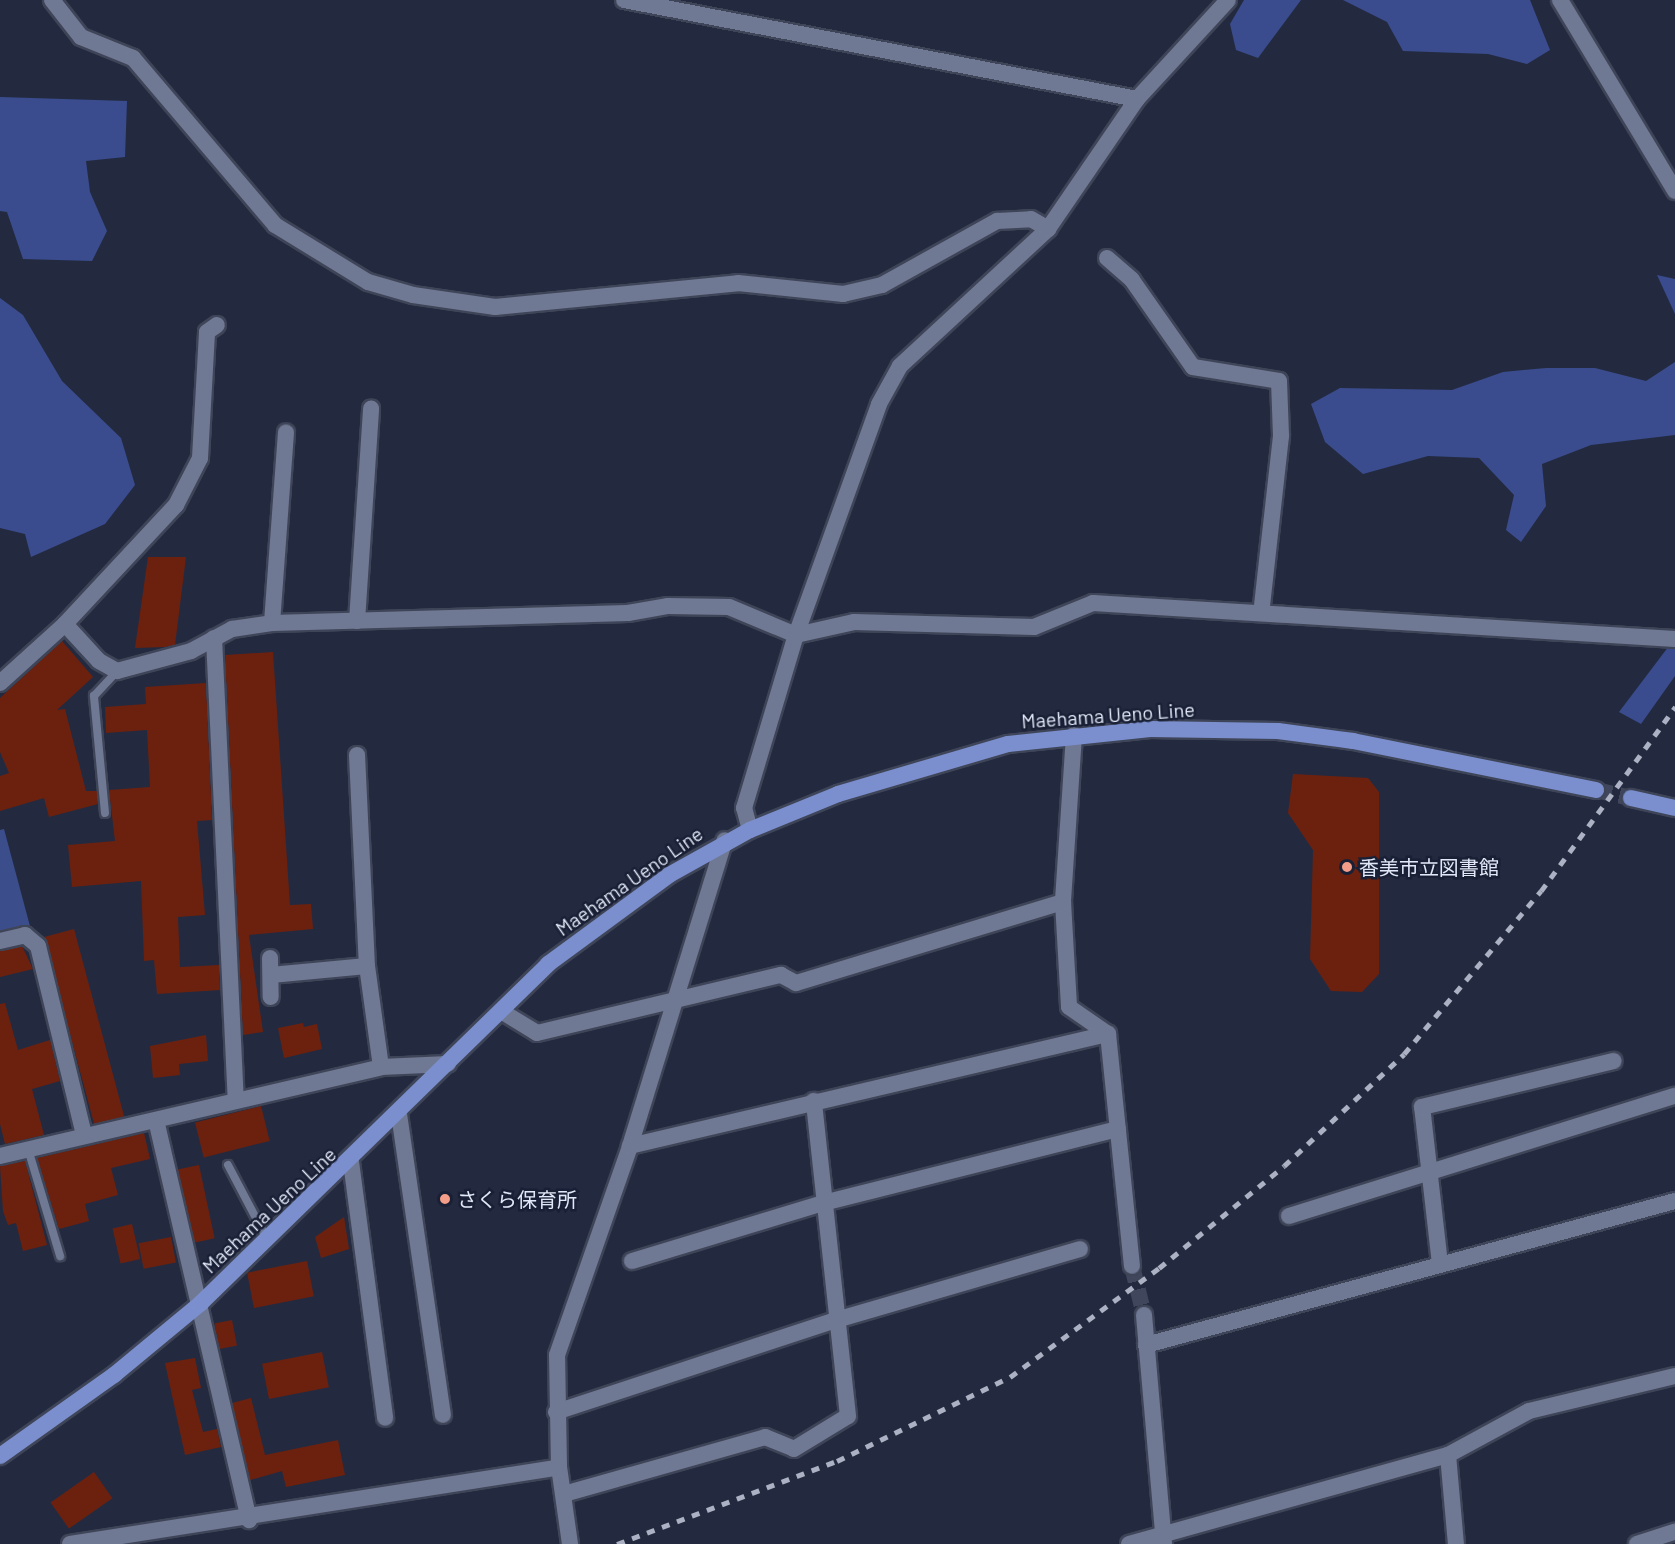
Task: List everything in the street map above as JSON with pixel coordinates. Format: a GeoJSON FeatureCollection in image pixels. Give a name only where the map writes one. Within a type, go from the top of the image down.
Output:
{"type":"FeatureCollection","features":[{"type":"Feature","properties":{"kind":"main road","name":"Maehama Ueno Line"},"geometry":{"type":"LineString","coordinates":[[0,1456],[114,1375],[201,1303],[351,1162],[501,1011],[600,923],[725,840],[930,764],[1074,735],[1212,728],[1278,731],[1596,790]]}},
{"type":"Feature","properties":{"kind":"main road"},"geometry":{"type":"LineString","coordinates":[[1631,798],[1675,808]]}},
{"type":"Feature","properties":{"kind":"street"},"geometry":{"type":"LineString","coordinates":[[52,0],[81,37],[132,58],[275,225],[368,282],[413,295],[495,307],[738,284],[843,294],[882,285],[997,221],[1031,219],[1048,229]]}},
{"type":"Feature","properties":{"kind":"street"},"geometry":{"type":"LineString","coordinates":[[624,0],[1137,99]]}},
{"type":"Feature","properties":{"kind":"street"},"geometry":{"type":"LineString","coordinates":[[750,830],[744,808],[795,635],[879,404],[900,366],[1048,229],[1137,99],[1228,0]]}},
{"type":"Feature","properties":{"kind":"street"},"geometry":{"type":"LineString","coordinates":[[1560,0],[1675,191]]}},
{"type":"Feature","properties":{"kind":"street"},"geometry":{"type":"LineString","coordinates":[[1107,258],[1132,280],[1193,367],[1279,381],[1281,436],[1261,613]]}},
{"type":"Feature","properties":{"kind":"street"},"geometry":{"type":"LineString","coordinates":[[0,683],[65,624],[176,506],[200,458],[207,332],[217,325]]}},
{"type":"Feature","properties":{"kind":"street"},"geometry":{"type":"LineString","coordinates":[[357,621],[371,408]]}},
{"type":"Feature","properties":{"kind":"street"},"geometry":{"type":"LineString","coordinates":[[272,623],[286,433]]}},
{"type":"Feature","properties":{"kind":"street"},"geometry":{"type":"LineString","coordinates":[[65,624],[99,661],[117,670],[191,651],[232,629],[272,623],[729,607],[795,635],[854,622],[1034,627],[1093,603],[1675,639]]}},
{"type":"Feature","properties":{"kind":"street"},"geometry":{"type":"LineString","coordinates":[[214,638],[236,1100]]}},
{"type":"Feature","properties":{"kind":"street"},"geometry":{"type":"LineString","coordinates":[[1074,735],[1063,902],[1069,1007],[1108,1034],[1132,1266]]}},
{"type":"Feature","properties":{"kind":"street"},"geometry":{"type":"LineString","coordinates":[[357,755],[367,966],[381,1067]]}},
{"type":"Feature","properties":{"kind":"street"},"geometry":{"type":"LineString","coordinates":[[570,1544],[559,1467],[556,1412],[557,1355],[630,1146],[671,1003],[725,840]]}},
{"type":"Feature","properties":{"kind":"street"},"geometry":{"type":"LineString","coordinates":[[501,1011],[537,1033],[671,1003],[781,975],[796,982],[1063,902]]}},
{"type":"Feature","properties":{"kind":"street"},"geometry":{"type":"LineString","coordinates":[[0,941],[25,935],[38,946],[84,1134]]}},
{"type":"Feature","properties":{"kind":"street"},"geometry":{"type":"LineString","coordinates":[[270,958],[272,997]]}},
{"type":"Feature","properties":{"kind":"street"},"geometry":{"type":"LineString","coordinates":[[271,975],[367,966]]}},
{"type":"Feature","properties":{"kind":"street"},"geometry":{"type":"LineString","coordinates":[[630,1146],[814,1101],[1108,1034]]}},
{"type":"Feature","properties":{"kind":"street"},"geometry":{"type":"LineString","coordinates":[[1440,1264],[1422,1107],[1614,1061]]}},
{"type":"Feature","properties":{"kind":"street"},"geometry":{"type":"LineString","coordinates":[[1,1151],[28,1148],[156,1120],[381,1067],[448,1064]]}},
{"type":"Feature","properties":{"kind":"street"},"geometry":{"type":"LineString","coordinates":[[1289,1216],[1675,1096]]}},
{"type":"Feature","properties":{"kind":"street"},"geometry":{"type":"LineString","coordinates":[[564,1494],[765,1437],[794,1449],[848,1416],[823,1203],[814,1101]]}},
{"type":"Feature","properties":{"kind":"street"},"geometry":{"type":"LineString","coordinates":[[399,1114],[443,1415]]}},
{"type":"Feature","properties":{"kind":"street"},"geometry":{"type":"LineString","coordinates":[[156,1120],[201,1303],[249,1520]]}},
{"type":"Feature","properties":{"kind":"street"},"geometry":{"type":"LineString","coordinates":[[632,1261],[823,1203],[1118,1129]]}},
{"type":"Feature","properties":{"kind":"street"},"geometry":{"type":"LineString","coordinates":[[351,1162],[385,1419]]}},
{"type":"Feature","properties":{"kind":"street"},"geometry":{"type":"LineString","coordinates":[[1146,1345],[1675,1201]]}},
{"type":"Feature","properties":{"kind":"street"},"geometry":{"type":"LineString","coordinates":[[556,1412],[836,1320],[1080,1249]]}},
{"type":"Feature","properties":{"kind":"street"},"geometry":{"type":"LineString","coordinates":[[1144,1315],[1164,1540]]}},
{"type":"Feature","properties":{"kind":"street"},"geometry":{"type":"LineString","coordinates":[[1129,1544],[1164,1540],[1448,1455],[1529,1411],[1675,1376]]}},
{"type":"Feature","properties":{"kind":"street"},"geometry":{"type":"LineString","coordinates":[[1448,1455],[1456,1544]]}},
{"type":"Feature","properties":{"kind":"street"},"geometry":{"type":"LineString","coordinates":[[70,1544],[249,1520],[559,1467]]}},
{"type":"Feature","properties":{"kind":"street"},"geometry":{"type":"LineString","coordinates":[[1637,1544],[1675,1532]]}},
{"type":"Feature","properties":{"kind":"lane"},"geometry":{"type":"LineString","coordinates":[[105,813],[94,696],[117,670]]}},
{"type":"Feature","properties":{"kind":"lane"},"geometry":{"type":"LineString","coordinates":[[28,1148],[60,1256]]}},
{"type":"Feature","properties":{"kind":"lane"},"geometry":{"type":"LineString","coordinates":[[228,1165],[268,1241]]}},
{"type":"Feature","properties":{"kind":"shaded area"},"geometry":{"type":"Polygon","coordinates":[[[1244,0],[1301,0],[1258,58],[1236,50],[1230,24],[1244,0]]]}},
{"type":"Feature","properties":{"kind":"shaded area"},"geometry":{"type":"Polygon","coordinates":[[[1343,0],[1530,0],[1550,50],[1527,64],[1488,54],[1403,51],[1387,22],[1343,0]]]}},
{"type":"Feature","properties":{"kind":"shaded area"},"geometry":{"type":"Polygon","coordinates":[[[0,97],[127,101],[125,157],[86,161],[90,192],[107,231],[92,261],[23,259],[7,212],[0,211],[0,97]]]}},
{"type":"Feature","properties":{"kind":"shaded area"},"geometry":{"type":"Polygon","coordinates":[[[1657,275],[1675,279],[1675,314],[1657,275]]]}},
{"type":"Feature","properties":{"kind":"shaded area"},"geometry":{"type":"Polygon","coordinates":[[[0,298],[23,315],[62,381],[121,438],[135,485],[105,524],[31,557],[25,534],[0,528],[0,298]]]}},
{"type":"Feature","properties":{"kind":"shaded area"},"geometry":{"type":"Polygon","coordinates":[[[1675,362],[1675,435],[1591,445],[1542,464],[1546,506],[1521,542],[1506,530],[1514,495],[1479,458],[1428,456],[1363,474],[1325,442],[1311,404],[1340,388],[1452,390],[1503,372],[1546,368],[1595,368],[1646,381],[1675,362]]]}},
{"type":"Feature","properties":{"kind":"shaded area"},"geometry":{"type":"Polygon","coordinates":[[[1675,638],[1675,676],[1641,724],[1619,712],[1675,638]]]}},
{"type":"Feature","properties":{"kind":"shaded area"},"geometry":{"type":"Polygon","coordinates":[[[4,829],[31,930],[0,937],[0,830],[4,829]]]}},
{"type":"Feature","properties":{"kind":"building"},"geometry":{"type":"Polygon","coordinates":[[[148,557],[186,557],[175,645],[135,648],[148,557]]]}},
{"type":"Feature","properties":{"kind":"building"},"geometry":{"type":"Polygon","coordinates":[[[62,641],[93,677],[57,710],[65,709],[86,791],[97,791],[98,804],[49,817],[44,798],[0,811],[0,776],[9,773],[0,752],[0,698],[62,641]]]}},
{"type":"Feature","properties":{"kind":"building"},"geometry":{"type":"Polygon","coordinates":[[[273,652],[290,905],[311,904],[313,929],[249,935],[263,1032],[243,1035],[225,655],[273,652]]]}},
{"type":"Feature","properties":{"kind":"building"},"geometry":{"type":"Polygon","coordinates":[[[206,683],[212,820],[197,821],[205,915],[178,917],[180,967],[219,965],[220,990],[157,994],[154,960],[144,961],[141,881],[72,887],[68,845],[115,841],[109,790],[150,787],[147,730],[106,733],[105,707],[146,704],[145,687],[206,683]]]}},
{"type":"Feature","properties":{"kind":"building","name":"香美市立図書館"},"geometry":{"type":"Polygon","coordinates":[[[1293,774],[1368,778],[1379,792],[1379,974],[1362,992],[1331,991],[1310,959],[1313,850],[1288,813],[1293,774]]]}},
{"type":"Feature","properties":{"kind":"building"},"geometry":{"type":"Polygon","coordinates":[[[74,929],[124,1116],[94,1124],[44,937],[74,929]]]}},
{"type":"Feature","properties":{"kind":"building"},"geometry":{"type":"Polygon","coordinates":[[[22,946],[33,969],[0,977],[0,951],[22,946]]]}},
{"type":"Feature","properties":{"kind":"building"},"geometry":{"type":"Polygon","coordinates":[[[5,1003],[18,1050],[50,1040],[60,1081],[32,1089],[44,1135],[5,1144],[0,1124],[0,1004],[5,1003]]]}},
{"type":"Feature","properties":{"kind":"building"},"geometry":{"type":"Polygon","coordinates":[[[303,1023],[304,1027],[317,1024],[322,1049],[284,1058],[278,1028],[303,1023]]]}},
{"type":"Feature","properties":{"kind":"building"},"geometry":{"type":"Polygon","coordinates":[[[206,1035],[208,1061],[179,1064],[180,1075],[153,1078],[150,1046],[206,1035]]]}},
{"type":"Feature","properties":{"kind":"building"},"geometry":{"type":"Polygon","coordinates":[[[261,1106],[270,1141],[204,1157],[195,1122],[261,1106]]]}},
{"type":"Feature","properties":{"kind":"building"},"geometry":{"type":"Polygon","coordinates":[[[144,1133],[150,1159],[111,1168],[118,1195],[85,1204],[89,1221],[59,1229],[37,1158],[144,1133]]]}},
{"type":"Feature","properties":{"kind":"building"},"geometry":{"type":"Polygon","coordinates":[[[25,1161],[47,1245],[23,1251],[16,1223],[8,1225],[3,1211],[0,1166],[25,1161]]]}},
{"type":"Feature","properties":{"kind":"building"},"geometry":{"type":"Polygon","coordinates":[[[199,1165],[215,1238],[193,1243],[177,1170],[199,1165]]]}},
{"type":"Feature","properties":{"kind":"building"},"geometry":{"type":"Polygon","coordinates":[[[344,1217],[349,1249],[321,1258],[315,1237],[344,1217]]]}},
{"type":"Feature","properties":{"kind":"building"},"geometry":{"type":"Polygon","coordinates":[[[132,1224],[140,1259],[121,1264],[113,1228],[132,1224]]]}},
{"type":"Feature","properties":{"kind":"building"},"geometry":{"type":"Polygon","coordinates":[[[171,1237],[176,1263],[144,1269],[139,1243],[171,1237]]]}},
{"type":"Feature","properties":{"kind":"building"},"geometry":{"type":"Polygon","coordinates":[[[307,1261],[314,1296],[254,1308],[247,1273],[307,1261]]]}},
{"type":"Feature","properties":{"kind":"building"},"geometry":{"type":"Polygon","coordinates":[[[232,1320],[237,1346],[219,1349],[214,1323],[232,1320]]]}},
{"type":"Feature","properties":{"kind":"building"},"geometry":{"type":"Polygon","coordinates":[[[322,1352],[329,1387],[269,1399],[262,1364],[322,1352]]]}},
{"type":"Feature","properties":{"kind":"building"},"geometry":{"type":"Polygon","coordinates":[[[195,1358],[201,1388],[192,1390],[203,1432],[217,1429],[221,1447],[185,1455],[165,1363],[195,1358]]]}},
{"type":"Feature","properties":{"kind":"building"},"geometry":{"type":"Polygon","coordinates":[[[251,1398],[265,1455],[338,1440],[345,1475],[286,1487],[282,1471],[250,1480],[232,1403],[251,1398]]]}},
{"type":"Feature","properties":{"kind":"building"},"geometry":{"type":"Polygon","coordinates":[[[94,1472],[112,1498],[69,1529],[51,1502],[94,1472]]]}},
{"type":"Feature","properties":{"kind":"tunnel"},"geometry":{"type":"LineString","coordinates":[[1596,790],[1631,798]]}},
{"type":"Feature","properties":{"kind":"tunnel"},"geometry":{"type":"LineString","coordinates":[[1132,1266],[1144,1315]]}},
{"type":"Feature","properties":{"kind":"railway"},"geometry":{"type":"LineString","coordinates":[[617,1544],[837,1461],[1010,1377],[1159,1268],[1284,1166],[1404,1054],[1541,891],[1675,707]]}},
{"type":"Feature","properties":{"kind":"place","name":"香美市立図書館"},"geometry":{"type":"Point","coordinates":[1347,867]}},
{"type":"Feature","properties":{"kind":"place","name":"さくら保育所"},"geometry":{"type":"Point","coordinates":[445,1199]}}]}
